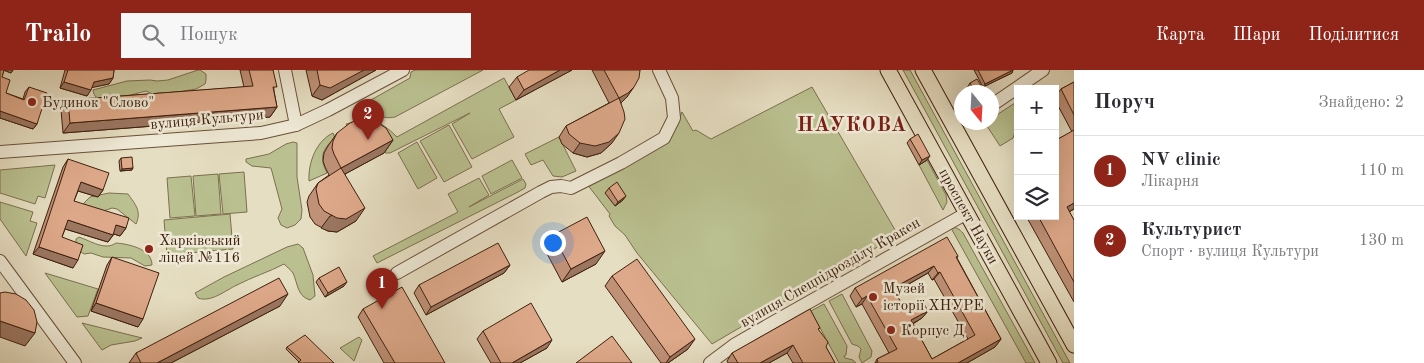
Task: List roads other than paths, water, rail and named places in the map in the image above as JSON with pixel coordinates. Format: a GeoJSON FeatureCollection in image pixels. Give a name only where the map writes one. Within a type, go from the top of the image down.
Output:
{"type":"FeatureCollection","features":[{"type":"Feature","properties":{"kind":"main road","name":"проспект Науки"},"geometry":{"type":"LineString","coordinates":[[888,70],[1049,363]]}},
{"type":"Feature","properties":{"kind":"main road","name":"проспект Науки"},"geometry":{"type":"LineString","coordinates":[[923,70],[954,116]]}},
{"type":"Feature","properties":{"kind":"main road","name":"проспект Науки"},"geometry":{"type":"LineString","coordinates":[[963,130],[1074,345]]}},
{"type":"Feature","properties":{"kind":"street"},"geometry":{"type":"LineString","coordinates":[[285,70],[296,125]]}},
{"type":"Feature","properties":{"kind":"street","name":"вулиця Культури"},"geometry":{"type":"LineString","coordinates":[[0,152],[261,132],[296,125],[403,70]]}},
{"type":"Feature","properties":{"kind":"street"},"geometry":{"type":"LineString","coordinates":[[397,273],[550,188],[561,186],[571,188],[664,138],[674,118],[672,98],[659,70]]}},
{"type":"Feature","properties":{"kind":"street"},"geometry":{"type":"LineString","coordinates":[[999,100],[1043,70]]}},
{"type":"Feature","properties":{"kind":"street","name":"вулиця Спецпідрозділу Кракен"},"geometry":{"type":"LineString","coordinates":[[710,363],[734,345],[967,213]]}},
{"type":"Feature","properties":{"kind":"street"},"geometry":{"type":"LineString","coordinates":[[0,261],[75,363]]}},
{"type":"Feature","properties":{"kind":"place","name":"Будинок \"Слово\""},"geometry":{"type":"Point","coordinates":[32,102]}},
{"type":"Feature","properties":{"kind":"place","name":"Культурист"},"geometry":{"type":"Point","coordinates":[368,140]}},
{"type":"Feature","properties":{"kind":"place","name":"Харківський ліцей №116"},"geometry":{"type":"Point","coordinates":[149,249]}},
{"type":"Feature","properties":{"kind":"place","name":"Музей історії ХНУРЕ"},"geometry":{"type":"Point","coordinates":[873,297]}},
{"type":"Feature","properties":{"kind":"place","name":"NV clinic"},"geometry":{"type":"Point","coordinates":[382,309]}},
{"type":"Feature","properties":{"kind":"place","name":"Корпус Д"},"geometry":{"type":"Point","coordinates":[891,330]}},
{"type":"Feature","properties":{"kind":"district","name":"НАУКОВА"},"geometry":{"type":"Point","coordinates":[852,124]}}]}
